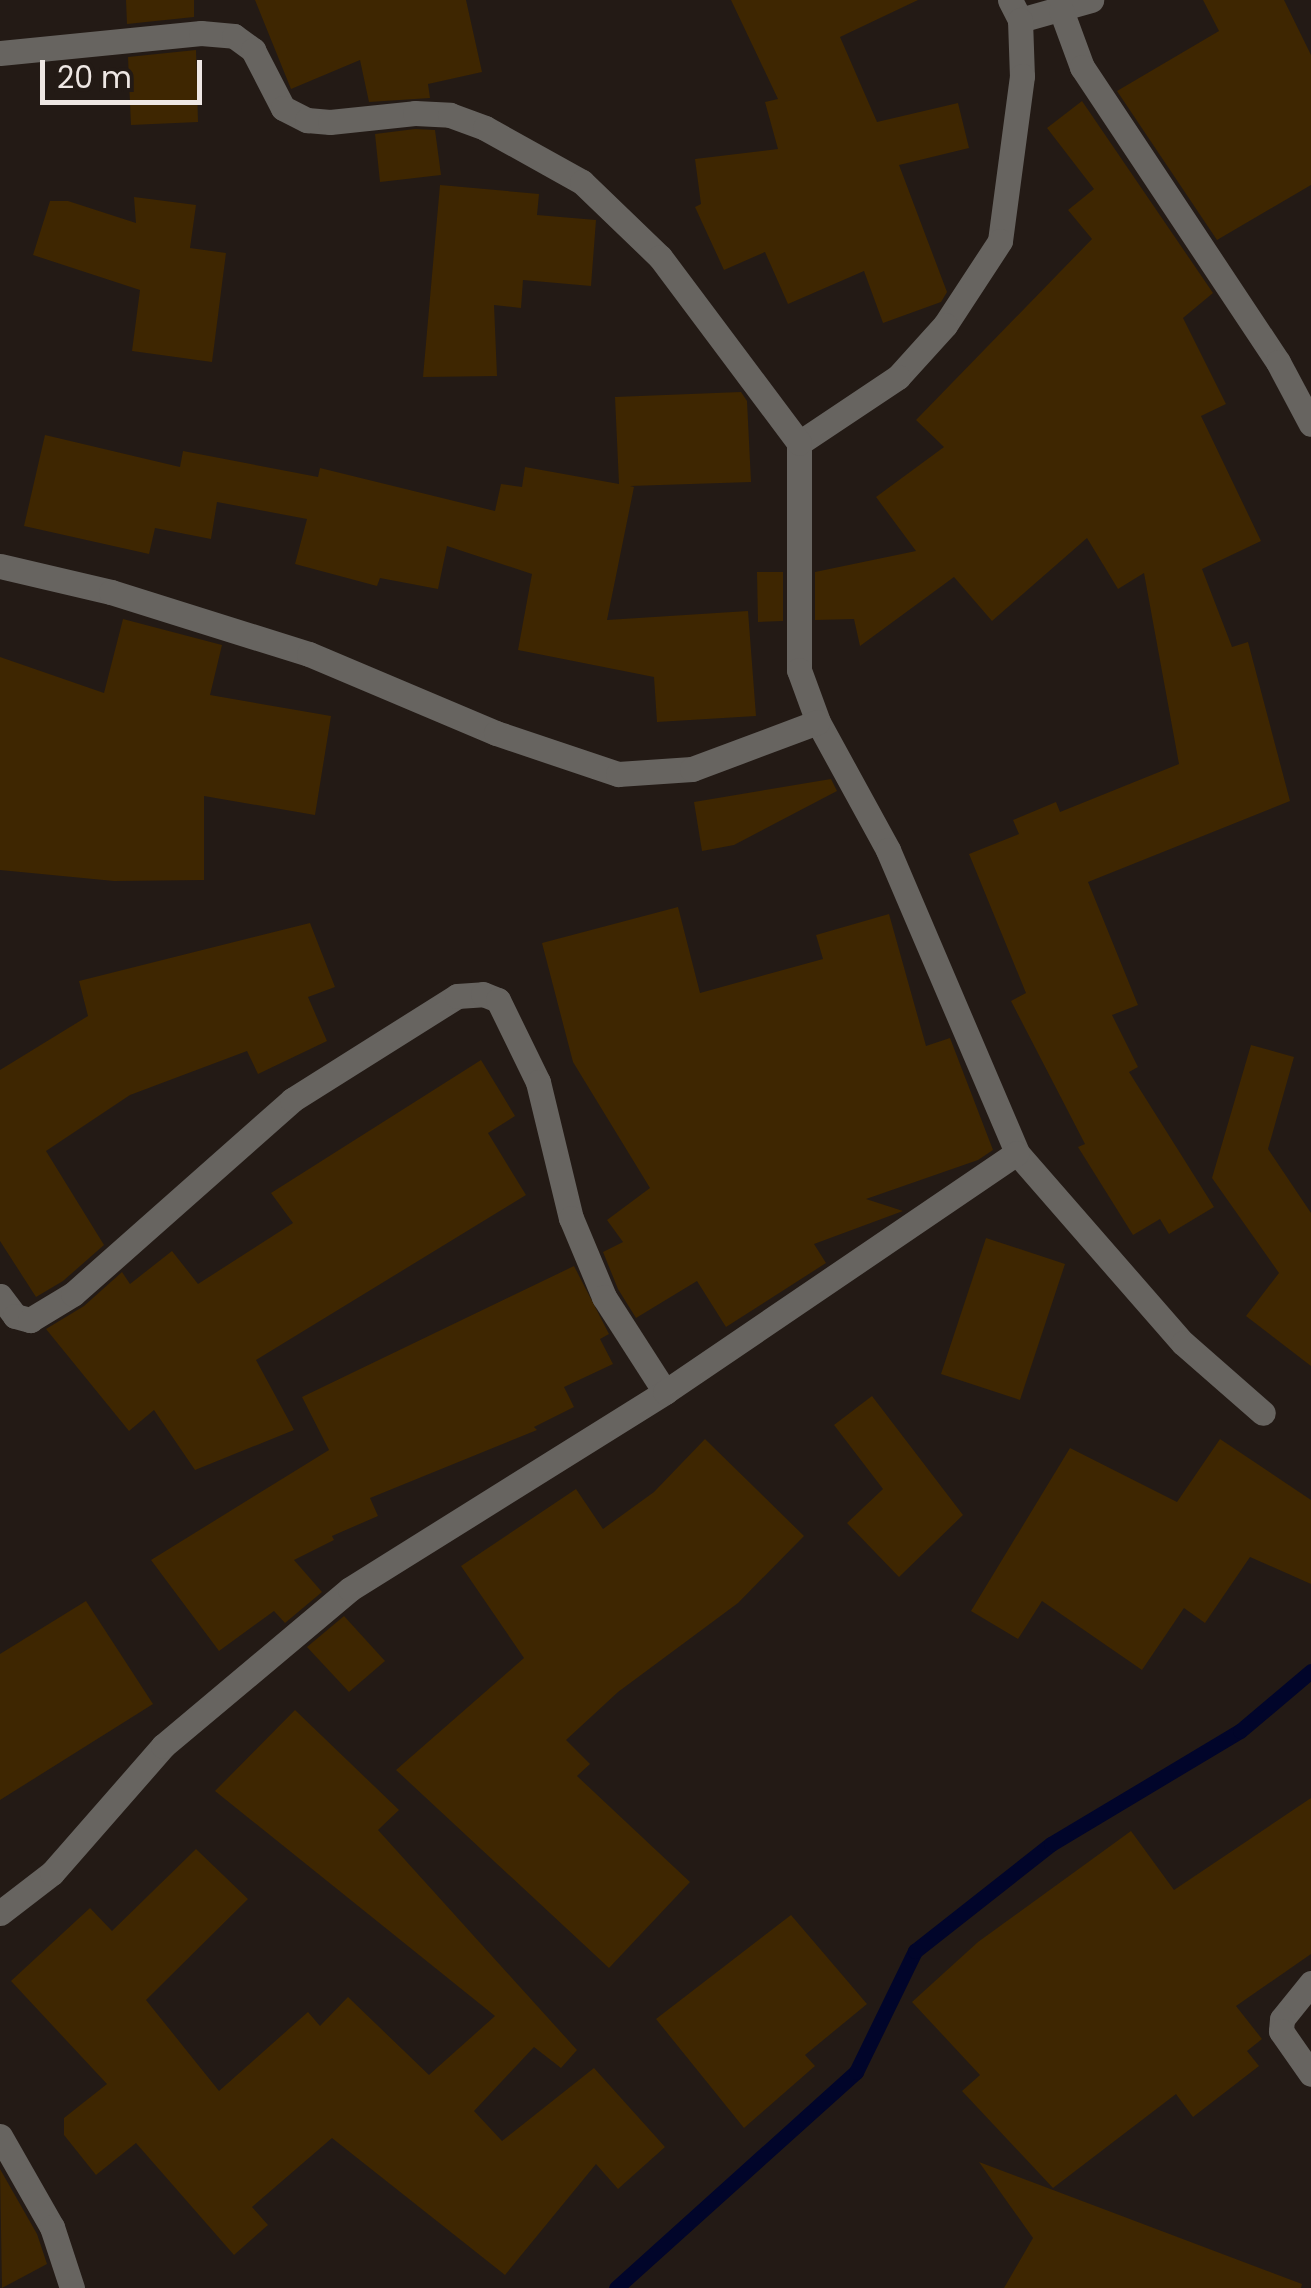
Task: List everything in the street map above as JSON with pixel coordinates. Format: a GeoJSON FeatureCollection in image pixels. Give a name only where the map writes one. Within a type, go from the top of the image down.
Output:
{"type":"FeatureCollection","features":[{"type":"Feature","properties":{"kind":"street"},"geometry":{"type":"LineString","coordinates":[[799,443],[898,378],[945,325],[1000,241],[1022,76],[1015,10],[1060,10],[1091,0]]}},
{"type":"Feature","properties":{"kind":"street"},"geometry":{"type":"LineString","coordinates":[[1060,10],[1082,66],[1268,345],[1311,424]]}},
{"type":"Feature","properties":{"kind":"street"},"geometry":{"type":"LineString","coordinates":[[0,54],[202,33],[234,36],[252,50],[283,108],[307,120],[330,122],[415,113],[450,115],[484,128],[582,182],[660,257],[799,443],[799,670],[818,722],[888,850],[1017,1153],[1183,1343],[1263,1413]]}},
{"type":"Feature","properties":{"kind":"street"},"geometry":{"type":"LineString","coordinates":[[0,566],[112,592],[309,654],[496,733],[618,774],[692,769],[818,722]]}},
{"type":"Feature","properties":{"kind":"street"},"geometry":{"type":"LineString","coordinates":[[0,1296],[15,1316],[30,1320],[73,1294],[292,1100],[457,996],[482,994],[498,1000],[538,1082],[571,1218],[604,1297],[665,1392]]}},
{"type":"Feature","properties":{"kind":"street"},"geometry":{"type":"LineString","coordinates":[[0,1913],[52,1874],[162,1746],[350,1589],[665,1392],[1017,1153]]}},
{"type":"Feature","properties":{"kind":"street"},"geometry":{"type":"LineString","coordinates":[[1311,1983],[1282,2019],[1282,2031],[1311,2074]]}},
{"type":"Feature","properties":{"kind":"street"},"geometry":{"type":"LineString","coordinates":[[0,2136],[52,2227],[72,2288]]}},
{"type":"Feature","properties":{"kind":"building"},"geometry":{"type":"Polygon","coordinates":[[[126,0],[194,0],[194,17],[127,24],[126,0]]]}},
{"type":"Feature","properties":{"kind":"building"},"geometry":{"type":"Polygon","coordinates":[[[255,0],[466,0],[482,72],[428,84],[430,98],[369,102],[360,60],[291,89],[255,0]]]}},
{"type":"Feature","properties":{"kind":"building"},"geometry":{"type":"Polygon","coordinates":[[[731,0],[918,0],[840,37],[877,122],[958,103],[969,148],[899,165],[947,292],[941,302],[883,323],[864,271],[788,304],[765,252],[724,270],[695,207],[701,204],[695,159],[778,149],[765,102],[778,99],[731,0]]]}},
{"type":"Feature","properties":{"kind":"building"},"geometry":{"type":"Polygon","coordinates":[[[1203,0],[1284,0],[1311,55],[1311,185],[1217,240],[1117,91],[1219,31],[1203,0]]]}},
{"type":"Feature","properties":{"kind":"building"},"geometry":{"type":"Polygon","coordinates":[[[196,50],[198,122],[131,125],[128,57],[196,50]]]}},
{"type":"Feature","properties":{"kind":"building"},"geometry":{"type":"Polygon","coordinates":[[[1082,101],[1213,293],[1183,318],[1226,404],[1201,416],[1261,541],[1202,569],[1232,647],[1248,642],[1290,801],[1088,882],[1138,1005],[1112,1015],[1138,1067],[1129,1072],[1214,1207],[1169,1234],[1160,1219],[1133,1235],[1078,1147],[1085,1144],[1011,1001],[1026,993],[969,854],[1019,834],[1013,820],[1056,802],[1060,812],[1179,764],[1144,573],[1118,589],[1087,538],[992,621],[954,577],[860,646],[854,619],[815,620],[815,572],[916,551],[876,497],[944,447],[916,420],[1092,239],[1068,210],[1094,189],[1047,128],[1082,101]]]}},
{"type":"Feature","properties":{"kind":"building"},"geometry":{"type":"Polygon","coordinates":[[[435,130],[441,175],[380,182],[375,134],[435,130]]]}},
{"type":"Feature","properties":{"kind":"building"},"geometry":{"type":"Polygon","coordinates":[[[440,185],[539,194],[537,215],[596,220],[591,286],[523,280],[521,308],[494,305],[497,376],[423,377],[440,185]]]}},
{"type":"Feature","properties":{"kind":"building"},"geometry":{"type":"Polygon","coordinates":[[[134,197],[196,205],[190,248],[226,253],[212,362],[132,351],[140,290],[33,255],[50,201],[68,201],[136,223],[134,197]]]}},
{"type":"Feature","properties":{"kind":"building"},"geometry":{"type":"Polygon","coordinates":[[[741,392],[747,401],[751,482],[630,486],[634,487],[607,620],[748,611],[756,716],[657,722],[654,677],[518,650],[532,574],[447,546],[438,589],[380,578],[377,586],[295,564],[307,519],[217,502],[211,539],[155,528],[149,554],[24,526],[45,435],[180,467],[183,451],[318,477],[320,468],[495,511],[501,484],[522,487],[525,467],[619,484],[615,397],[741,392]]]}},
{"type":"Feature","properties":{"kind":"building"},"geometry":{"type":"Polygon","coordinates":[[[757,572],[783,572],[783,621],[758,622],[757,572]]]}},
{"type":"Feature","properties":{"kind":"building"},"geometry":{"type":"Polygon","coordinates":[[[123,619],[222,645],[210,695],[331,716],[315,815],[204,796],[204,880],[114,881],[0,870],[0,657],[104,693],[123,619]]]}},
{"type":"Feature","properties":{"kind":"building"},"geometry":{"type":"Polygon","coordinates":[[[831,779],[837,791],[734,845],[702,851],[694,802],[831,779]]]}},
{"type":"Feature","properties":{"kind":"building"},"geometry":{"type":"Polygon","coordinates":[[[678,907],[700,993],[823,959],[816,935],[889,914],[926,1046],[950,1038],[993,1150],[978,1160],[866,1199],[903,1211],[814,1244],[826,1263],[726,1327],[697,1281],[636,1318],[618,1289],[603,1252],[623,1242],[607,1220],[650,1188],[573,1062],[542,943],[678,907]]]}},
{"type":"Feature","properties":{"kind":"building"},"geometry":{"type":"Polygon","coordinates":[[[310,923],[335,987],[308,997],[327,1041],[258,1074],[247,1051],[130,1095],[46,1151],[104,1245],[63,1281],[36,1297],[0,1241],[0,1070],[88,1016],[79,981],[310,923]]]}},
{"type":"Feature","properties":{"kind":"building"},"geometry":{"type":"Polygon","coordinates":[[[1251,1045],[1294,1057],[1268,1149],[1311,1213],[1311,1366],[1246,1316],[1279,1273],[1212,1178],[1251,1045]]]}},
{"type":"Feature","properties":{"kind":"building"},"geometry":{"type":"Polygon","coordinates":[[[481,1060],[515,1116],[488,1133],[526,1195],[256,1360],[294,1430],[195,1470],[154,1410],[129,1431],[46,1329],[84,1306],[122,1272],[130,1284],[172,1251],[198,1284],[293,1223],[271,1193],[481,1060]]]}},
{"type":"Feature","properties":{"kind":"building"},"geometry":{"type":"Polygon","coordinates":[[[986,1238],[1065,1264],[1020,1400],[941,1374],[986,1238]]]}},
{"type":"Feature","properties":{"kind":"building"},"geometry":{"type":"Polygon","coordinates":[[[574,1266],[609,1334],[600,1339],[613,1364],[564,1387],[574,1407],[534,1427],[537,1430],[370,1498],[378,1516],[332,1536],[334,1540],[294,1560],[322,1592],[285,1623],[274,1611],[219,1651],[151,1560],[329,1450],[302,1397],[574,1266]]]}},
{"type":"Feature","properties":{"kind":"building"},"geometry":{"type":"Polygon","coordinates":[[[872,1396],[963,1515],[899,1577],[847,1523],[883,1489],[834,1425],[872,1396]]]}},
{"type":"Feature","properties":{"kind":"building"},"geometry":{"type":"Polygon","coordinates":[[[705,1439],[804,1536],[738,1603],[618,1692],[566,1740],[590,1764],[577,1776],[690,1882],[609,1968],[396,1770],[524,1658],[461,1566],[576,1489],[603,1529],[654,1492],[705,1439]]]}},
{"type":"Feature","properties":{"kind":"building"},"geometry":{"type":"Polygon","coordinates":[[[1220,1439],[1311,1500],[1311,1584],[1250,1557],[1205,1623],[1184,1608],[1142,1670],[1042,1601],[1018,1639],[971,1611],[1070,1448],[1177,1502],[1220,1439]]]}},
{"type":"Feature","properties":{"kind":"building"},"geometry":{"type":"Polygon","coordinates":[[[86,1601],[153,1704],[0,1800],[0,1654],[86,1601]]]}},
{"type":"Feature","properties":{"kind":"building"},"geometry":{"type":"Polygon","coordinates":[[[344,1616],[385,1661],[349,1692],[307,1647],[344,1616]]]}},
{"type":"Feature","properties":{"kind":"building"},"geometry":{"type":"Polygon","coordinates":[[[295,1710],[399,1810],[378,1830],[577,2050],[561,2068],[534,2047],[474,2111],[502,2141],[594,2068],[665,2147],[618,2189],[596,2164],[505,2275],[332,2138],[252,2207],[268,2225],[234,2255],[136,2143],[96,2175],[64,2135],[64,2118],[107,2084],[11,1981],[90,1908],[112,1931],[196,1849],[248,1899],[146,2000],[219,2091],[308,2012],[320,2026],[348,1997],[429,2075],[495,2016],[215,1791],[295,1710]]]}},
{"type":"Feature","properties":{"kind":"building"},"geometry":{"type":"Polygon","coordinates":[[[1311,1798],[1311,1954],[1236,2006],[1262,2039],[1247,2051],[1259,2066],[1193,2117],[1176,2094],[1053,2188],[962,2091],[980,2075],[912,2002],[978,1942],[1131,1831],[1174,1890],[1311,1798]]]}},
{"type":"Feature","properties":{"kind":"building"},"geometry":{"type":"Polygon","coordinates":[[[791,1915],[867,2004],[805,2055],[815,2066],[744,2128],[656,2019],[791,1915]]]}},
{"type":"Feature","properties":{"kind":"building"},"geometry":{"type":"Polygon","coordinates":[[[979,2162],[1302,2284],[1301,2288],[1004,2288],[1033,2238],[979,2162]]]}},
{"type":"Feature","properties":{"kind":"building"},"geometry":{"type":"Polygon","coordinates":[[[0,2169],[37,2234],[47,2264],[2,2288],[0,2169]]]}},
{"type":"Feature","properties":{"kind":"waterway"},"geometry":{"type":"LineString","coordinates":[[616,2288],[856,2072],[915,1951],[1051,1844],[1240,1731],[1311,1671]]}}]}
